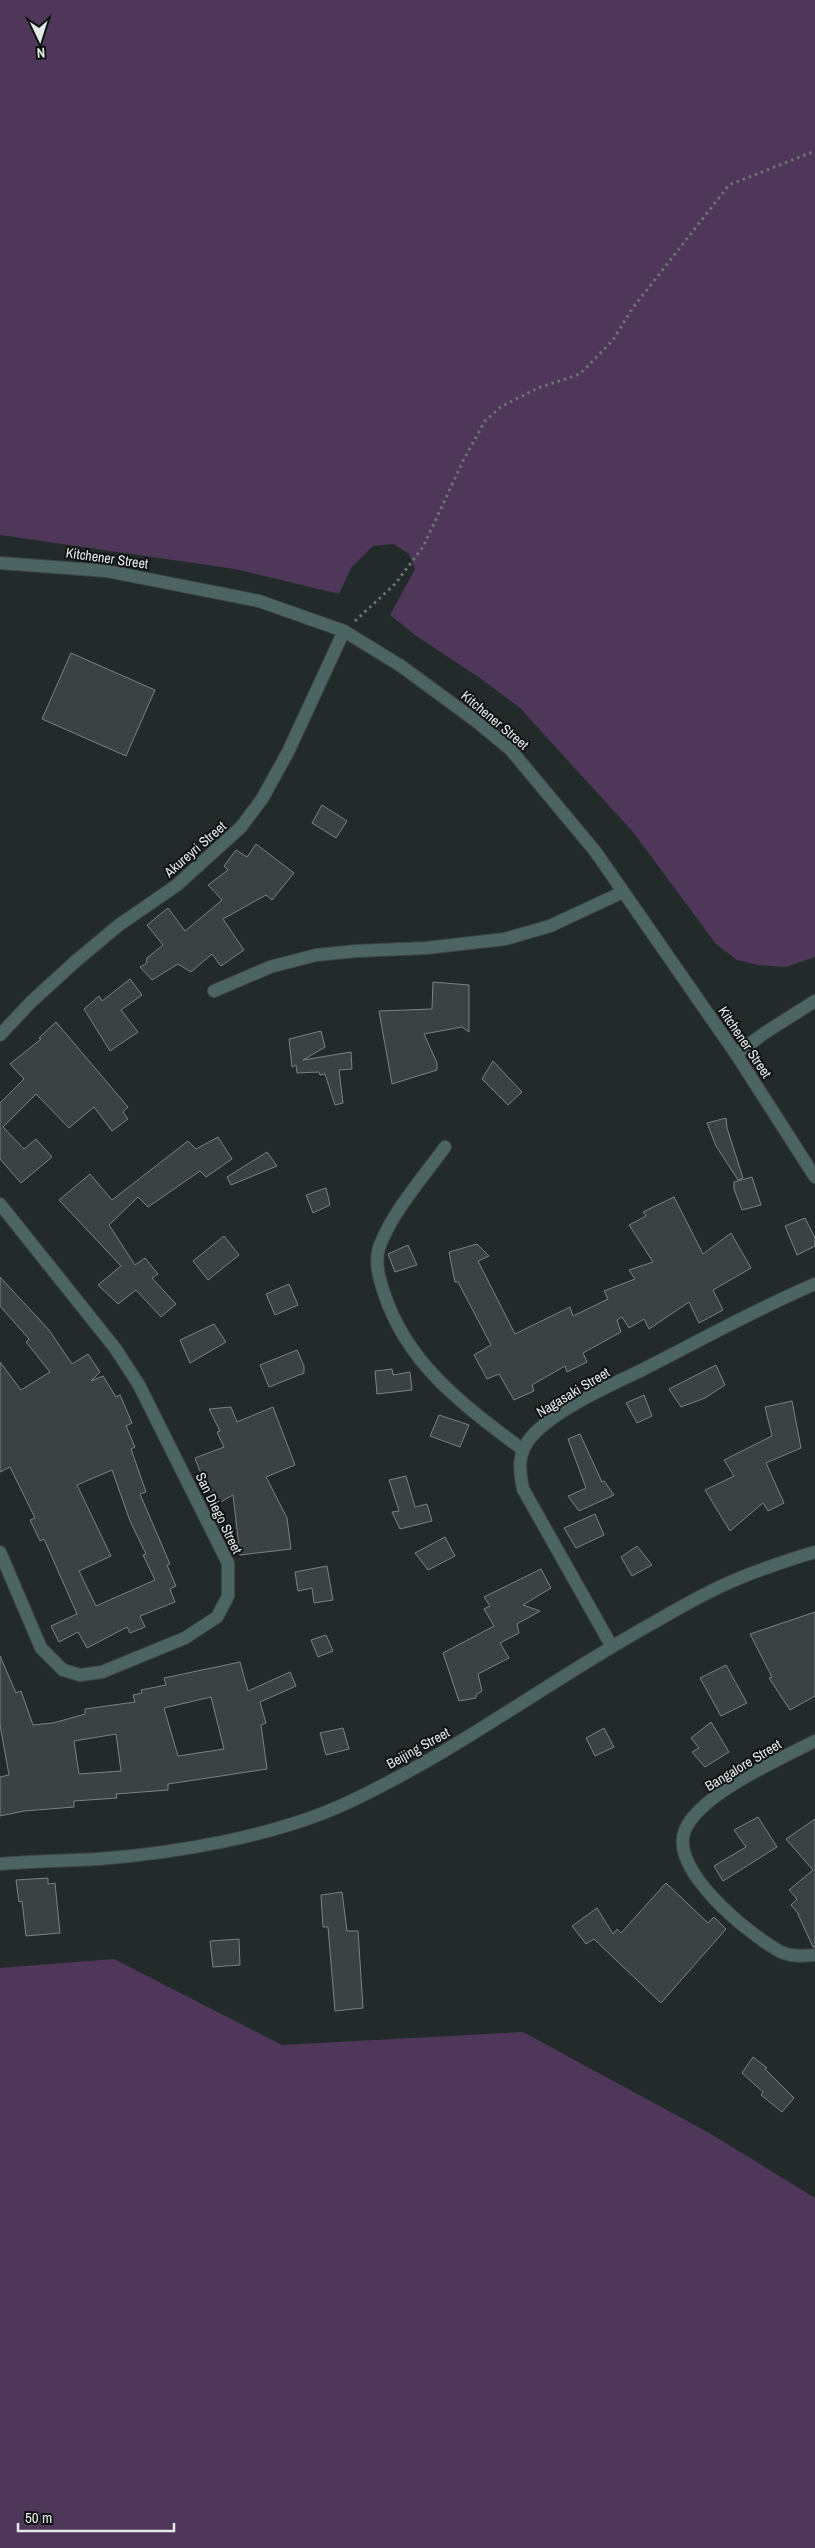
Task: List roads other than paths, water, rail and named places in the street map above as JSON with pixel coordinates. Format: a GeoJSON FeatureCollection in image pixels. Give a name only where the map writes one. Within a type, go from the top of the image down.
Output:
{"type":"FeatureCollection","features":[{"type":"Feature","properties":{"kind":"street","name":"Kitchener Street"},"geometry":{"type":"LineString","coordinates":[[0,564],[107,571],[259,601],[344,631],[402,666],[510,749],[596,851],[736,1054],[815,1177]]}},
{"type":"Feature","properties":{"kind":"street","name":"Akureyri Street"},"geometry":{"type":"LineString","coordinates":[[0,1036],[31,1002],[77,960],[119,925],[177,885],[241,828],[262,799],[288,752],[344,631]]}},
{"type":"Feature","properties":{"kind":"street"},"geometry":{"type":"LineString","coordinates":[[214,991],[270,967],[316,955],[426,948],[505,939],[550,926],[624,892]]}},
{"type":"Feature","properties":{"kind":"street"},"geometry":{"type":"LineString","coordinates":[[736,1054],[766,1032],[815,1001]]}},
{"type":"Feature","properties":{"kind":"street"},"geometry":{"type":"LineString","coordinates":[[445,1146],[389,1225],[379,1246],[377,1271],[388,1304],[399,1328],[420,1361],[452,1396],[523,1450],[519,1470],[524,1489],[611,1646]]}},
{"type":"Feature","properties":{"kind":"street","name":"San Diego Street"},"geometry":{"type":"LineString","coordinates":[[0,1204],[115,1348],[139,1385],[228,1563],[228,1596],[217,1617],[185,1638],[102,1672],[80,1675],[63,1670],[41,1648],[0,1552]]}},
{"type":"Feature","properties":{"kind":"street","name":"Nagasaki Street"},"geometry":{"type":"LineString","coordinates":[[523,1450],[531,1436],[584,1399],[770,1304],[815,1284]]}},
{"type":"Feature","properties":{"kind":"street","name":"Beijing Street"},"geometry":{"type":"LineString","coordinates":[[0,1864],[99,1859],[165,1852],[263,1832],[306,1819],[348,1803],[435,1758],[611,1646],[727,1583],[815,1552]]}},
{"type":"Feature","properties":{"kind":"street","name":"Bangalore Street"},"geometry":{"type":"LineString","coordinates":[[815,1741],[724,1791],[689,1823],[683,1840],[686,1857],[696,1878],[728,1911],[759,1937],[783,1952],[804,1956],[815,1955]]}}]}
